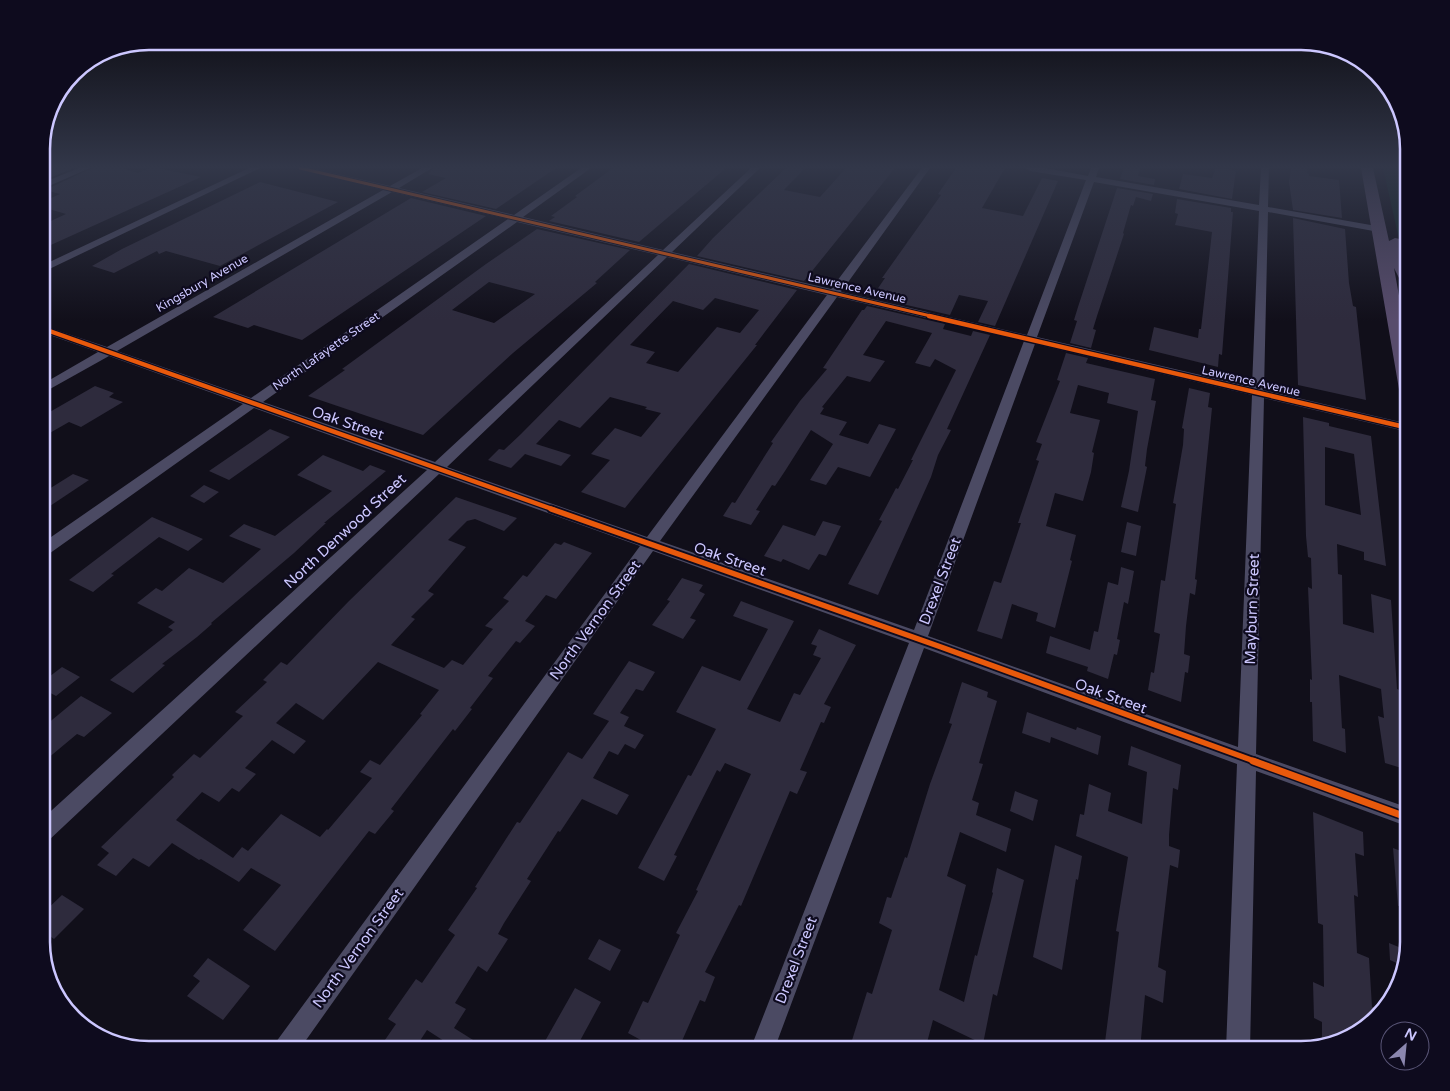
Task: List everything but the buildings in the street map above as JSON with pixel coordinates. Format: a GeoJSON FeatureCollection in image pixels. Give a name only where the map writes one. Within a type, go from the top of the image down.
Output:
{"type":"FeatureCollection","features":[{"type":"Feature","properties":{"kind":"main road"},"geometry":{"type":"LineString","coordinates":[[1377,219],[1400,322]]}},
{"type":"Feature","properties":{"kind":"main road"},"geometry":{"type":"LineString","coordinates":[[1385,219],[1400,266]]}},
{"type":"Feature","properties":{"kind":"street"},"geometry":{"type":"LineString","coordinates":[[50,266],[149,219]]}},
{"type":"Feature","properties":{"kind":"street","name":"Kingsbury Avenue"},"geometry":{"type":"LineString","coordinates":[[50,385],[339,219]]}},
{"type":"Feature","properties":{"kind":"street","name":"North Lafayette Street"},"geometry":{"type":"LineString","coordinates":[[50,546],[514,219]]}},
{"type":"Feature","properties":{"kind":"street","name":"Lawrence Avenue"},"geometry":{"type":"LineString","coordinates":[[519,219],[1400,426]]}},
{"type":"Feature","properties":{"kind":"street","name":"North Denwood Street"},"geometry":{"type":"LineString","coordinates":[[50,827],[437,468],[701,219]]}},
{"type":"Feature","properties":{"kind":"street","name":"North Vernon Street"},"geometry":{"type":"LineString","coordinates":[[291,1041],[650,544],[889,219]]}},
{"type":"Feature","properties":{"kind":"street","name":"Drexel Street"},"geometry":{"type":"LineString","coordinates":[[765,1041],[1076,219]]}},
{"type":"Feature","properties":{"kind":"street","name":"Mayburn Street"},"geometry":{"type":"LineString","coordinates":[[1238,1041],[1263,219]]}},
{"type":"Feature","properties":{"kind":"street"},"geometry":{"type":"LineString","coordinates":[[1320,219],[1379,229]]}},
{"type":"Feature","properties":{"kind":"street","name":"Oak Street"},"geometry":{"type":"LineString","coordinates":[[50,331],[918,639],[1400,815]]}},
{"type":"Feature","properties":{"kind":"green space"},"geometry":{"type":"Polygon","coordinates":[[[1394,219],[1400,219],[1400,243],[1394,219]]]}},
{"type":"Feature","properties":{"kind":"cycle path"},"geometry":{"type":"LineString","coordinates":[[517,219],[1400,426]]}},
{"type":"Feature","properties":{"kind":"cycle path"},"geometry":{"type":"LineString","coordinates":[[50,331],[941,647],[1400,815]]}}]}
